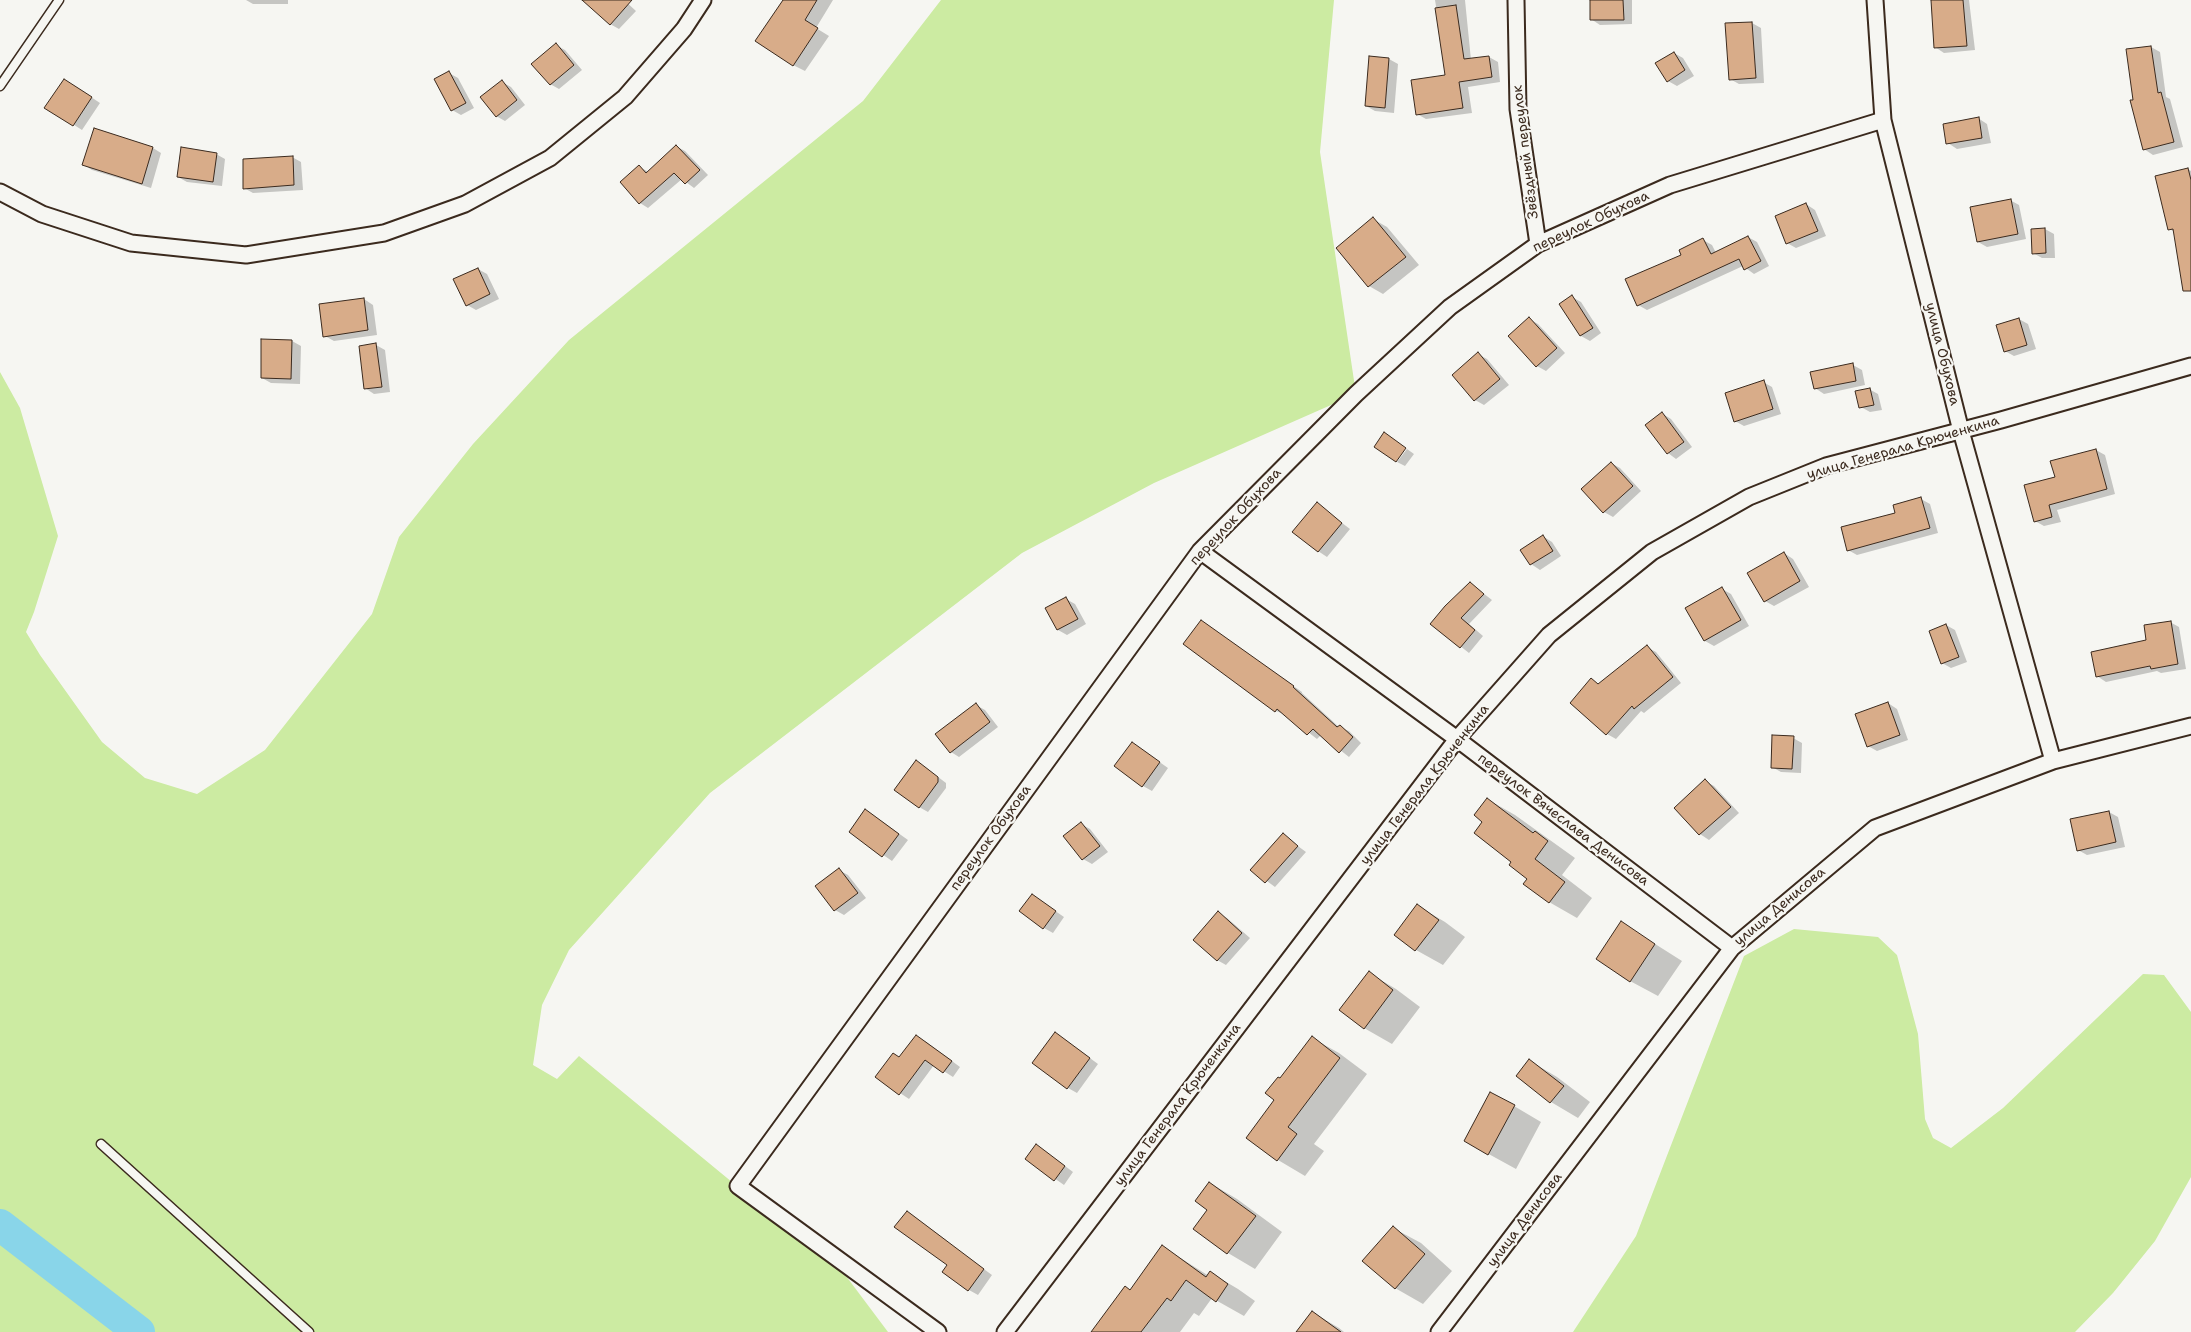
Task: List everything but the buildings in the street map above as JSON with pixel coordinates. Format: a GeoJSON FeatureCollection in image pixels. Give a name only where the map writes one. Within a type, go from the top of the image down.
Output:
{"type":"FeatureCollection","features":[{"type":"Feature","properties":{"kind":"street"},"geometry":{"type":"LineString","coordinates":[[0,192],[42,214],[132,243],[160,246],[246,255],[384,233],[465,204],[550,158],[625,97],[684,29],[704,0]]}},
{"type":"Feature","properties":{"kind":"street","name":"Звёздный переулок"},"geometry":{"type":"LineString","coordinates":[[1516,0],[1518,109],[1538,244]]}},
{"type":"Feature","properties":{"kind":"street","name":"улица Обухова"},"geometry":{"type":"LineString","coordinates":[[1875,0],[1883,120],[1961,431],[2052,762]]}},
{"type":"Feature","properties":{"kind":"street","name":"переулок Обухова"},"geometry":{"type":"LineString","coordinates":[[938,1332],[738,1186],[1200,551],[1356,394],[1450,307],[1538,244],[1670,185],[1883,120]]}},
{"type":"Feature","properties":{"kind":"street","name":"улица Генерала Крюченкина"},"geometry":{"type":"LineString","coordinates":[[1005,1332],[1456,739],[1549,635],[1652,552],[1749,497],[1818,470],[2191,366]]}},
{"type":"Feature","properties":{"kind":"street","name":"переулок Вячеслава Денисова"},"geometry":{"type":"LineString","coordinates":[[1200,551],[1456,739],[1732,948]]}},
{"type":"Feature","properties":{"kind":"street","name":"улица Денисова"},"geometry":{"type":"LineString","coordinates":[[1439,1332],[1732,948],[1875,828],[2052,762],[2191,726]]}},
{"type":"Feature","properties":{"kind":"lane"},"geometry":{"type":"LineString","coordinates":[[0,86],[59,0]]}},
{"type":"Feature","properties":{"kind":"lane"},"geometry":{"type":"LineString","coordinates":[[101,1144],[309,1332]]}},
{"type":"Feature","properties":{"kind":"green space"},"geometry":{"type":"Polygon","coordinates":[[[941,0],[1334,0],[1320,152],[1356,394],[1154,483],[1022,553],[710,793],[569,950],[542,1005],[533,1065],[557,1079],[579,1056],[846,1276],[888,1332],[0,1332],[0,372],[20,408],[58,536],[26,632],[40,655],[102,742],[145,778],[197,794],[265,750],[372,614],[399,537],[473,444],[569,340],[863,101],[941,0]]]}},
{"type":"Feature","properties":{"kind":"green space"},"geometry":{"type":"Polygon","coordinates":[[[1794,929],[1878,937],[1897,955],[1918,1034],[1925,1119],[1933,1138],[1951,1148],[2003,1108],[2143,974],[2164,975],[2191,1012],[2191,1177],[2155,1241],[2113,1293],[2075,1332],[1573,1332],[1636,1236],[1744,956],[1794,929]]]}},
{"type":"Feature","properties":{"kind":"waterway"},"geometry":{"type":"LineString","coordinates":[[0,1225],[139,1332]]}}]}
